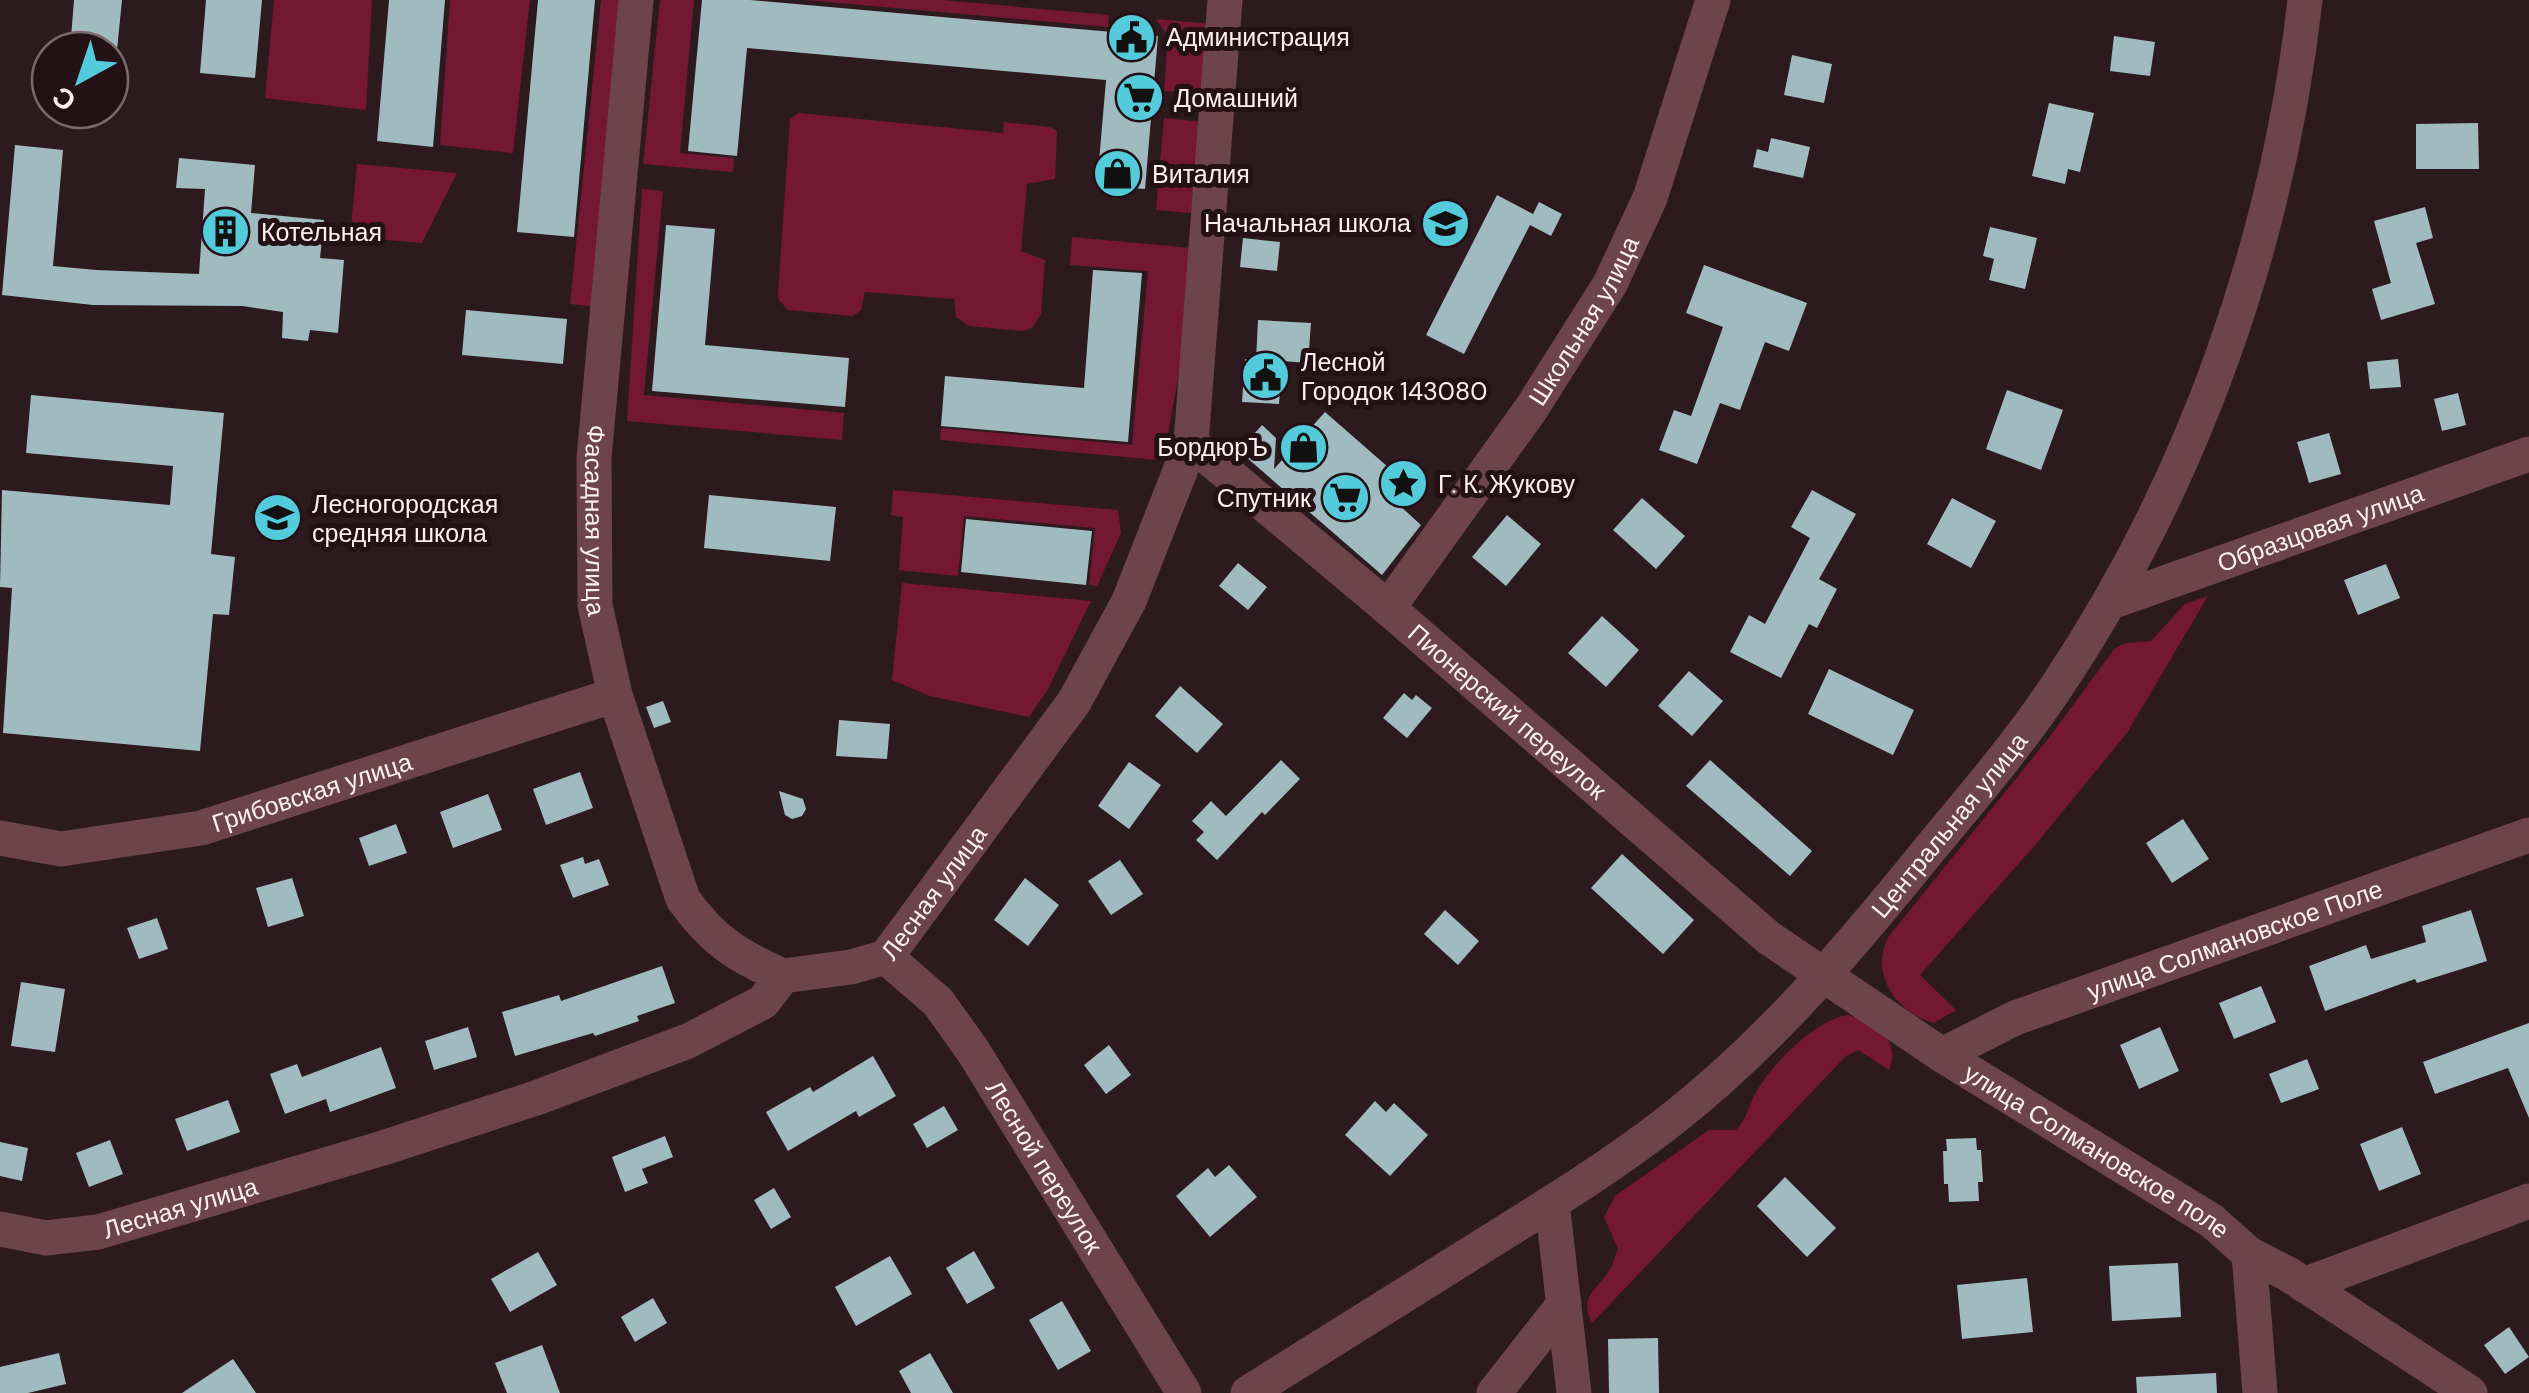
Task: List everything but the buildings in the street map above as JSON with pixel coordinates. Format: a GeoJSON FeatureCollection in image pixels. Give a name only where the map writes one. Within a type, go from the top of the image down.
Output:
{"type":"FeatureCollection","features":[{"type":"Feature","properties":{"kind":"street","name":"Фасадная улица"},"geometry":{"type":"LineString","coordinates":[[636,0],[594,458],[595,606],[615,694],[683,899],[703,927],[740,957],[783,976]]}},
{"type":"Feature","properties":{"kind":"street","name":"Лесная улица"},"geometry":{"type":"LineString","coordinates":[[0,1229],[46,1238],[98,1232],[384,1148],[536,1098],[688,1040],[763,1002],[783,976],[836,970],[886,958],[1074,702],[1128,600],[1191,443],[1225,0]]}},
{"type":"Feature","properties":{"kind":"street","name":"Школьная улица"},"geometry":{"type":"LineString","coordinates":[[1388,608],[1512,435],[1610,284],[1650,198],[1713,0]]}},
{"type":"Feature","properties":{"kind":"street","name":"Центральная улица"},"geometry":{"type":"LineString","coordinates":[[1248,1393],[1631,1151],[1742,1061],[1824,976],[2058,686],[2110,602],[2164,500],[2223,354],[2266,224],[2297,71],[2305,0]]}},
{"type":"Feature","properties":{"kind":"street","name":"Пионерский переулок"},"geometry":{"type":"LineString","coordinates":[[1191,443],[1770,938],[1824,976]]}},
{"type":"Feature","properties":{"kind":"street","name":"Образцовая улица"},"geometry":{"type":"LineString","coordinates":[[2110,602],[2529,454]]}},
{"type":"Feature","properties":{"kind":"street","name":"Грибовская улица"},"geometry":{"type":"LineString","coordinates":[[0,838],[61,849],[201,828],[615,694]]}},
{"type":"Feature","properties":{"kind":"street","name":"улица Солмановское Поле"},"geometry":{"type":"LineString","coordinates":[[1942,1054],[2015,1018],[2529,835]]}},
{"type":"Feature","properties":{"kind":"street","name":"Лесной переулок"},"geometry":{"type":"LineString","coordinates":[[886,958],[938,1002],[973,1051],[1184,1393]]}},
{"type":"Feature","properties":{"kind":"street","name":"улица Солмановское поле"},"geometry":{"type":"LineString","coordinates":[[1824,976],[2212,1221],[2249,1254],[2260,1393]]}},
{"type":"Feature","properties":{"kind":"street"},"geometry":{"type":"LineString","coordinates":[[2304,1285],[2529,1201]]}},
{"type":"Feature","properties":{"kind":"street"},"geometry":{"type":"LineString","coordinates":[[1552,1202],[1574,1393]]}},
{"type":"Feature","properties":{"kind":"street"},"geometry":{"type":"LineString","coordinates":[[2249,1254],[2304,1285],[2470,1393]]}},
{"type":"Feature","properties":{"kind":"street"},"geometry":{"type":"LineString","coordinates":[[1494,1393],[1564,1304]]}},
{"type":"Feature","properties":{"kind":"shaded area"},"geometry":{"type":"Polygon","coordinates":[[[274,0],[372,0],[366,110],[265,98],[274,0]]]}},
{"type":"Feature","properties":{"kind":"shaded area"},"geometry":{"type":"Polygon","coordinates":[[[450,0],[530,0],[513,153],[440,145],[450,0]]]}},
{"type":"Feature","properties":{"kind":"shaded area"},"geometry":{"type":"Polygon","coordinates":[[[601,0],[627,0],[597,307],[570,304],[601,0]]]}},
{"type":"Feature","properties":{"kind":"shaded area"},"geometry":{"type":"Polygon","coordinates":[[[660,0],[694,0],[680,153],[734,158],[733,172],[643,164],[660,0]]]}},
{"type":"Feature","properties":{"kind":"shaded area"},"geometry":{"type":"Polygon","coordinates":[[[805,0],[942,0],[1109,15],[1108,27],[805,0]]]}},
{"type":"Feature","properties":{"kind":"shaded area"},"geometry":{"type":"Polygon","coordinates":[[[1156,19],[1212,24],[1208,94],[1164,91],[1168,36],[1156,19]]]}},
{"type":"Feature","properties":{"kind":"shaded area"},"geometry":{"type":"Polygon","coordinates":[[[799,113],[1003,133],[1004,122],[1057,131],[1055,179],[1027,184],[1021,251],[1045,260],[1041,314],[1032,328],[1023,331],[969,326],[956,317],[954,299],[865,292],[861,310],[853,316],[788,310],[778,294],[790,119],[799,113]]]}},
{"type":"Feature","properties":{"kind":"shaded area"},"geometry":{"type":"Polygon","coordinates":[[[1164,118],[1205,122],[1199,214],[1156,210],[1164,118]]]}},
{"type":"Feature","properties":{"kind":"shaded area"},"geometry":{"type":"Polygon","coordinates":[[[357,164],[457,173],[422,243],[350,237],[357,164]]]}},
{"type":"Feature","properties":{"kind":"shaded area"},"geometry":{"type":"Polygon","coordinates":[[[642,189],[663,191],[644,395],[844,413],[842,440],[627,421],[642,189]]]}},
{"type":"Feature","properties":{"kind":"shaded area"},"geometry":{"type":"Polygon","coordinates":[[[1072,237],[1191,248],[1181,361],[1165,451],[1158,460],[940,440],[941,428],[1132,445],[1148,271],[1070,265],[1072,237]]]}},
{"type":"Feature","properties":{"kind":"shaded area"},"geometry":{"type":"Polygon","coordinates":[[[893,490],[1118,510],[1121,533],[1097,586],[1089,585],[1095,528],[964,516],[958,576],[899,570],[903,517],[891,515],[893,490]]]}},
{"type":"Feature","properties":{"kind":"shaded area"},"geometry":{"type":"Polygon","coordinates":[[[902,583],[1091,601],[1047,691],[1029,717],[930,696],[892,680],[902,583]]]}},
{"type":"Feature","properties":{"kind":"shaded area"},"geometry":{"type":"Polygon","coordinates":[[[2208,596],[2127,733],[1920,975],[1956,1010],[1934,1023],[1908,1010],[1884,977],[1883,950],[1889,936],[2048,739],[2115,648],[2151,641],[2185,604],[2208,596]]]}},
{"type":"Feature","properties":{"kind":"shaded area"},"geometry":{"type":"Polygon","coordinates":[[[1848,1015],[1867,1022],[1889,1041],[1889,1070],[1858,1050],[1846,1056],[1592,1323],[1588,1301],[1610,1270],[1618,1249],[1604,1217],[1615,1196],[1709,1130],[1736,1130],[1758,1089],[1785,1055],[1823,1024],[1848,1015]]]}},
{"type":"Feature","properties":{"kind":"place","name":"Администрация"},"geometry":{"type":"Point","coordinates":[1131,37]}},
{"type":"Feature","properties":{"kind":"place","name":"Домашний"},"geometry":{"type":"Point","coordinates":[1139,98]}},
{"type":"Feature","properties":{"kind":"place","name":"Виталия"},"geometry":{"type":"Point","coordinates":[1117,174]}},
{"type":"Feature","properties":{"kind":"place","name":"Начальная школа"},"geometry":{"type":"Point","coordinates":[1446,223]}},
{"type":"Feature","properties":{"kind":"place","name":"Котельная"},"geometry":{"type":"Point","coordinates":[226,232]}},
{"type":"Feature","properties":{"kind":"place","name":"Лесной Городок 143080"},"geometry":{"type":"Point","coordinates":[1266,376]}},
{"type":"Feature","properties":{"kind":"place","name":"БордюрЪ"},"geometry":{"type":"Point","coordinates":[1303,447]}},
{"type":"Feature","properties":{"kind":"place","name":"Г. К. Жукову"},"geometry":{"type":"Point","coordinates":[1403,484]}},
{"type":"Feature","properties":{"kind":"place","name":"Спутник"},"geometry":{"type":"Point","coordinates":[1346,498]}},
{"type":"Feature","properties":{"kind":"place","name":"Лесногородская средняя школа"},"geometry":{"type":"Point","coordinates":[277,518]}}]}
